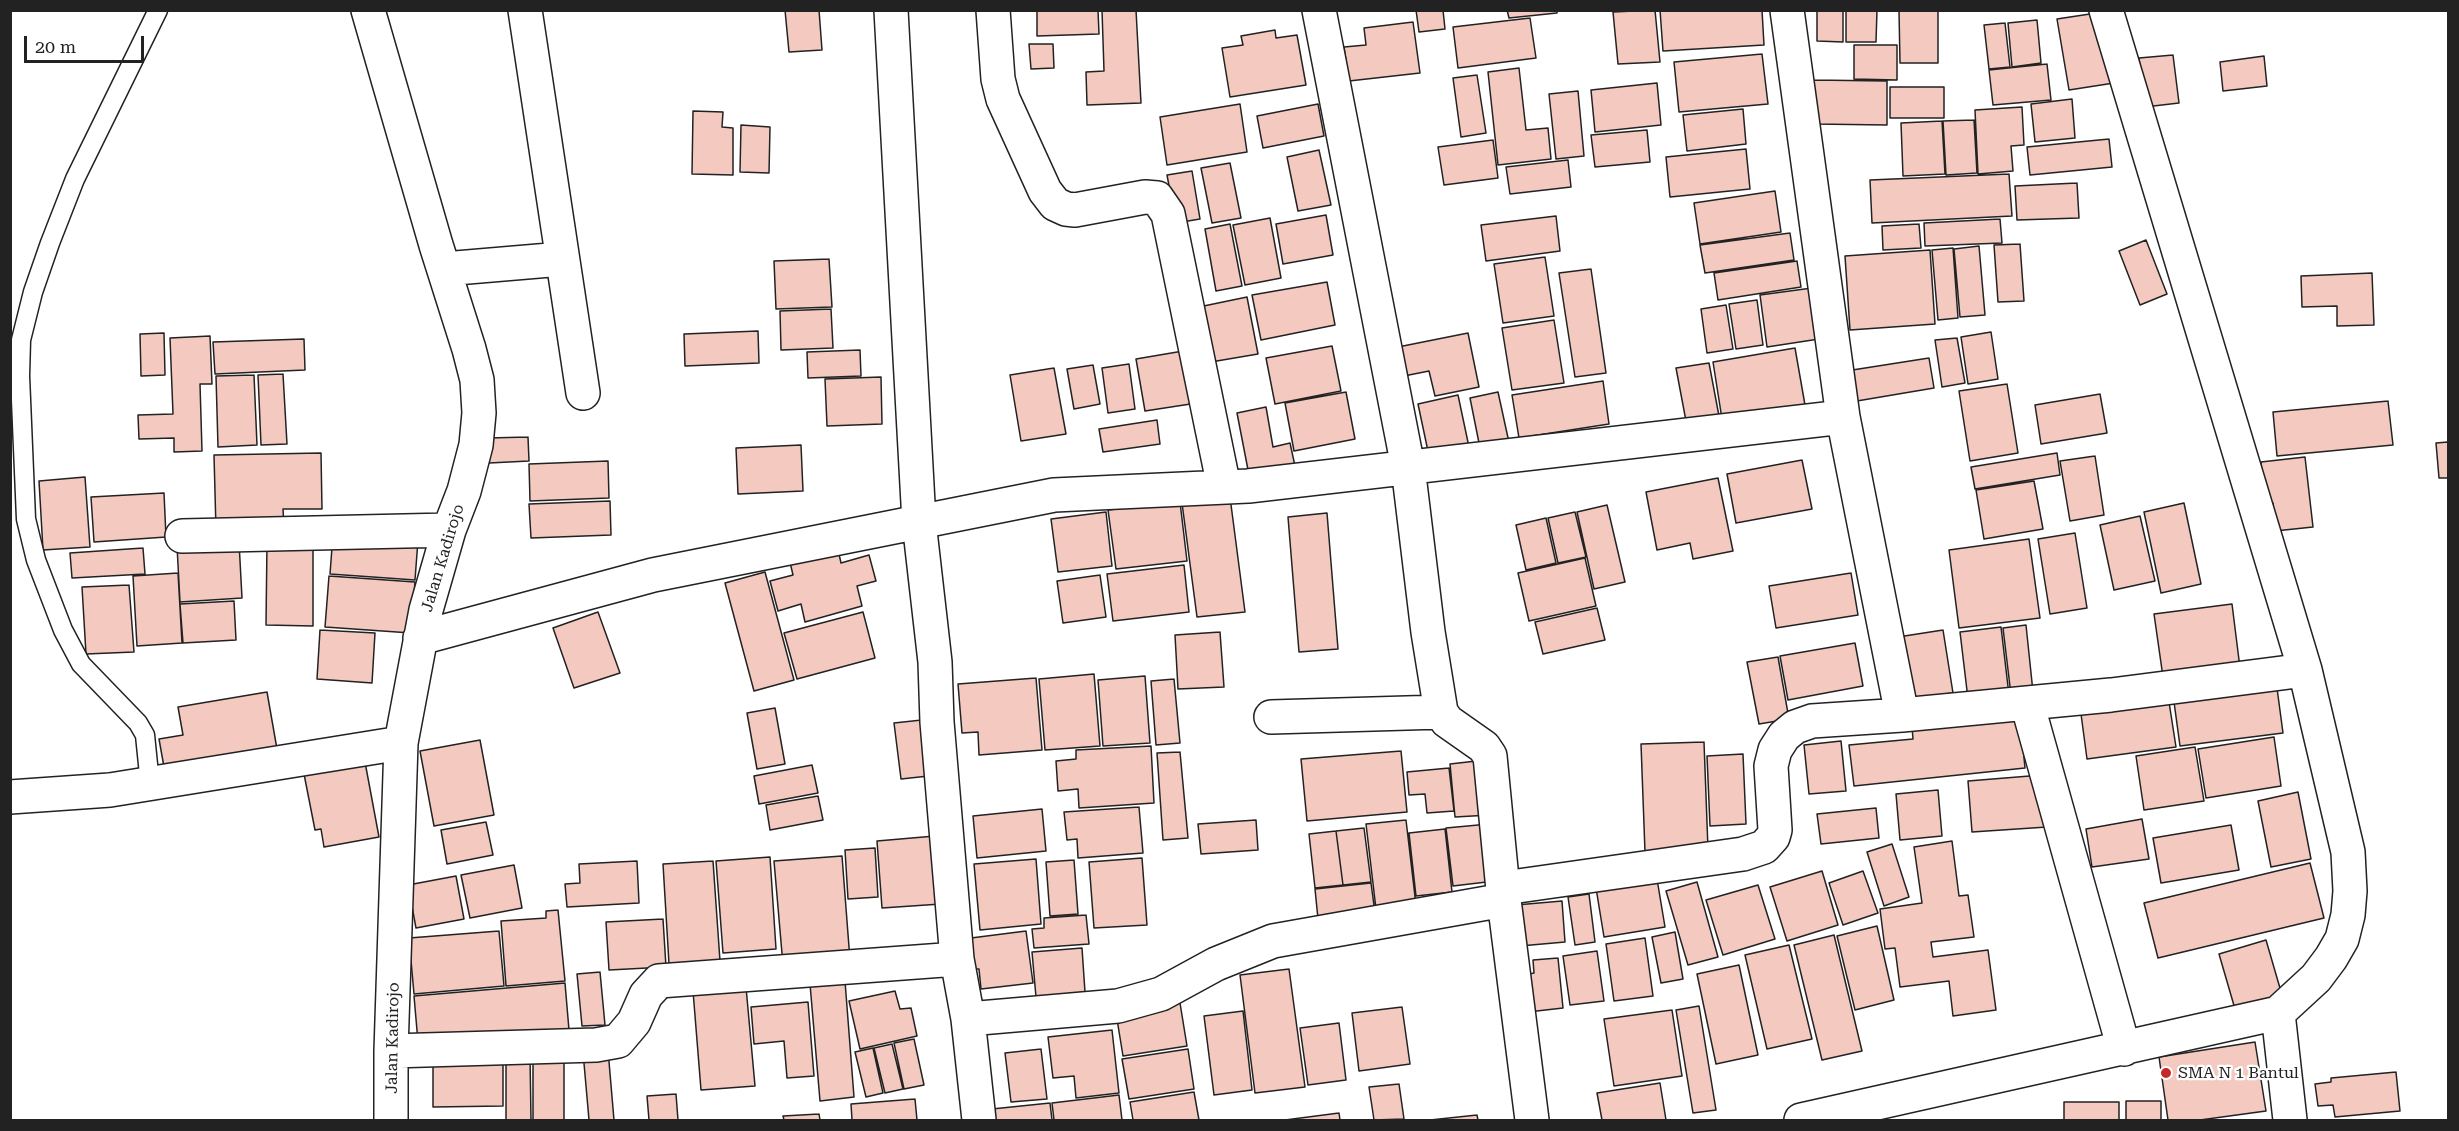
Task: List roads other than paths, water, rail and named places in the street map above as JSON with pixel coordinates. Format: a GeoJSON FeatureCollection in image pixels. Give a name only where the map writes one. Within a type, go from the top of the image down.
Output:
{"type":"FeatureCollection","features":[{"type":"Feature","properties":{"kind":"street","name":"Jalan Kadirojo"},"geometry":{"type":"LineString","coordinates":[[368,10],[477,380],[479,413],[476,445],[464,491],[449,530],[426,610],[401,743],[391,1051],[391,1120]]}},
{"type":"Feature","properties":{"kind":"street"},"geometry":{"type":"LineString","coordinates":[[525,10],[583,393]]}},
{"type":"Feature","properties":{"kind":"street"},"geometry":{"type":"LineString","coordinates":[[891,10],[919,522],[935,662],[937,722],[957,959],[968,1019],[979,1120]]}},
{"type":"Feature","properties":{"kind":"street"},"geometry":{"type":"LineString","coordinates":[[993,10],[998,79],[1003,99],[1045,192],[1055,204],[1075,210],[1145,197],[1157,198],[1168,214],[1224,487]]}},
{"type":"Feature","properties":{"kind":"street"},"geometry":{"type":"LineString","coordinates":[[1319,10],[1408,467],[1428,632],[1441,712],[1447,721],[1484,747],[1490,756],[1504,894],[1532,1120]]}},
{"type":"Feature","properties":{"kind":"street"},"geometry":{"type":"LineString","coordinates":[[1787,10],[1844,417],[1902,715]]}},
{"type":"Feature","properties":{"kind":"street"},"geometry":{"type":"LineString","coordinates":[[1802,1120],[2124,1049],[2278,1012],[2316,978],[2342,939],[2348,915],[2350,891],[2348,852],[2304,670],[2106,10]]}},
{"type":"Feature","properties":{"kind":"street"},"geometry":{"type":"LineString","coordinates":[[444,269],[562,259]]}},
{"type":"Feature","properties":{"kind":"street"},"geometry":{"type":"LineString","coordinates":[[420,638],[653,576],[1054,495],[1248,486],[1844,417]]}},
{"type":"Feature","properties":{"kind":"street"},"geometry":{"type":"LineString","coordinates":[[182,536],[449,530]]}},
{"type":"Feature","properties":{"kind":"street"},"geometry":{"type":"LineString","coordinates":[[968,1019],[1118,1006],[1143,1001],[1181,985],[1216,964],[1273,941],[1504,894],[1743,854],[1764,847],[1773,837],[1775,830],[1771,766],[1775,750],[1784,736],[1795,727],[1812,721],[2027,704],[2304,670]]}},
{"type":"Feature","properties":{"kind":"street"},"geometry":{"type":"LineString","coordinates":[[2027,704],[2124,1049]]}},
{"type":"Feature","properties":{"kind":"street"},"geometry":{"type":"LineString","coordinates":[[1271,717],[1441,712]]}},
{"type":"Feature","properties":{"kind":"street"},"geometry":{"type":"LineString","coordinates":[[10,797],[110,790],[401,743]]}},
{"type":"Feature","properties":{"kind":"street"},"geometry":{"type":"LineString","coordinates":[[391,1051],[596,1045],[618,1041],[634,1022],[646,995],[659,981],[957,959]]}},
{"type":"Feature","properties":{"kind":"street"},"geometry":{"type":"LineString","coordinates":[[2278,1012],[2290,1120]]}},
{"type":"Feature","properties":{"kind":"lane"},"geometry":{"type":"LineString","coordinates":[[150,784],[145,735],[138,723],[81,664],[63,630],[36,560],[26,519],[20,376],[21,340],[33,292],[50,243],[75,179],[158,10]]}},
{"type":"Feature","properties":{"kind":"place","name":"SMA N 1 Bantul"},"geometry":{"type":"Point","coordinates":[2166,1073]}}]}
